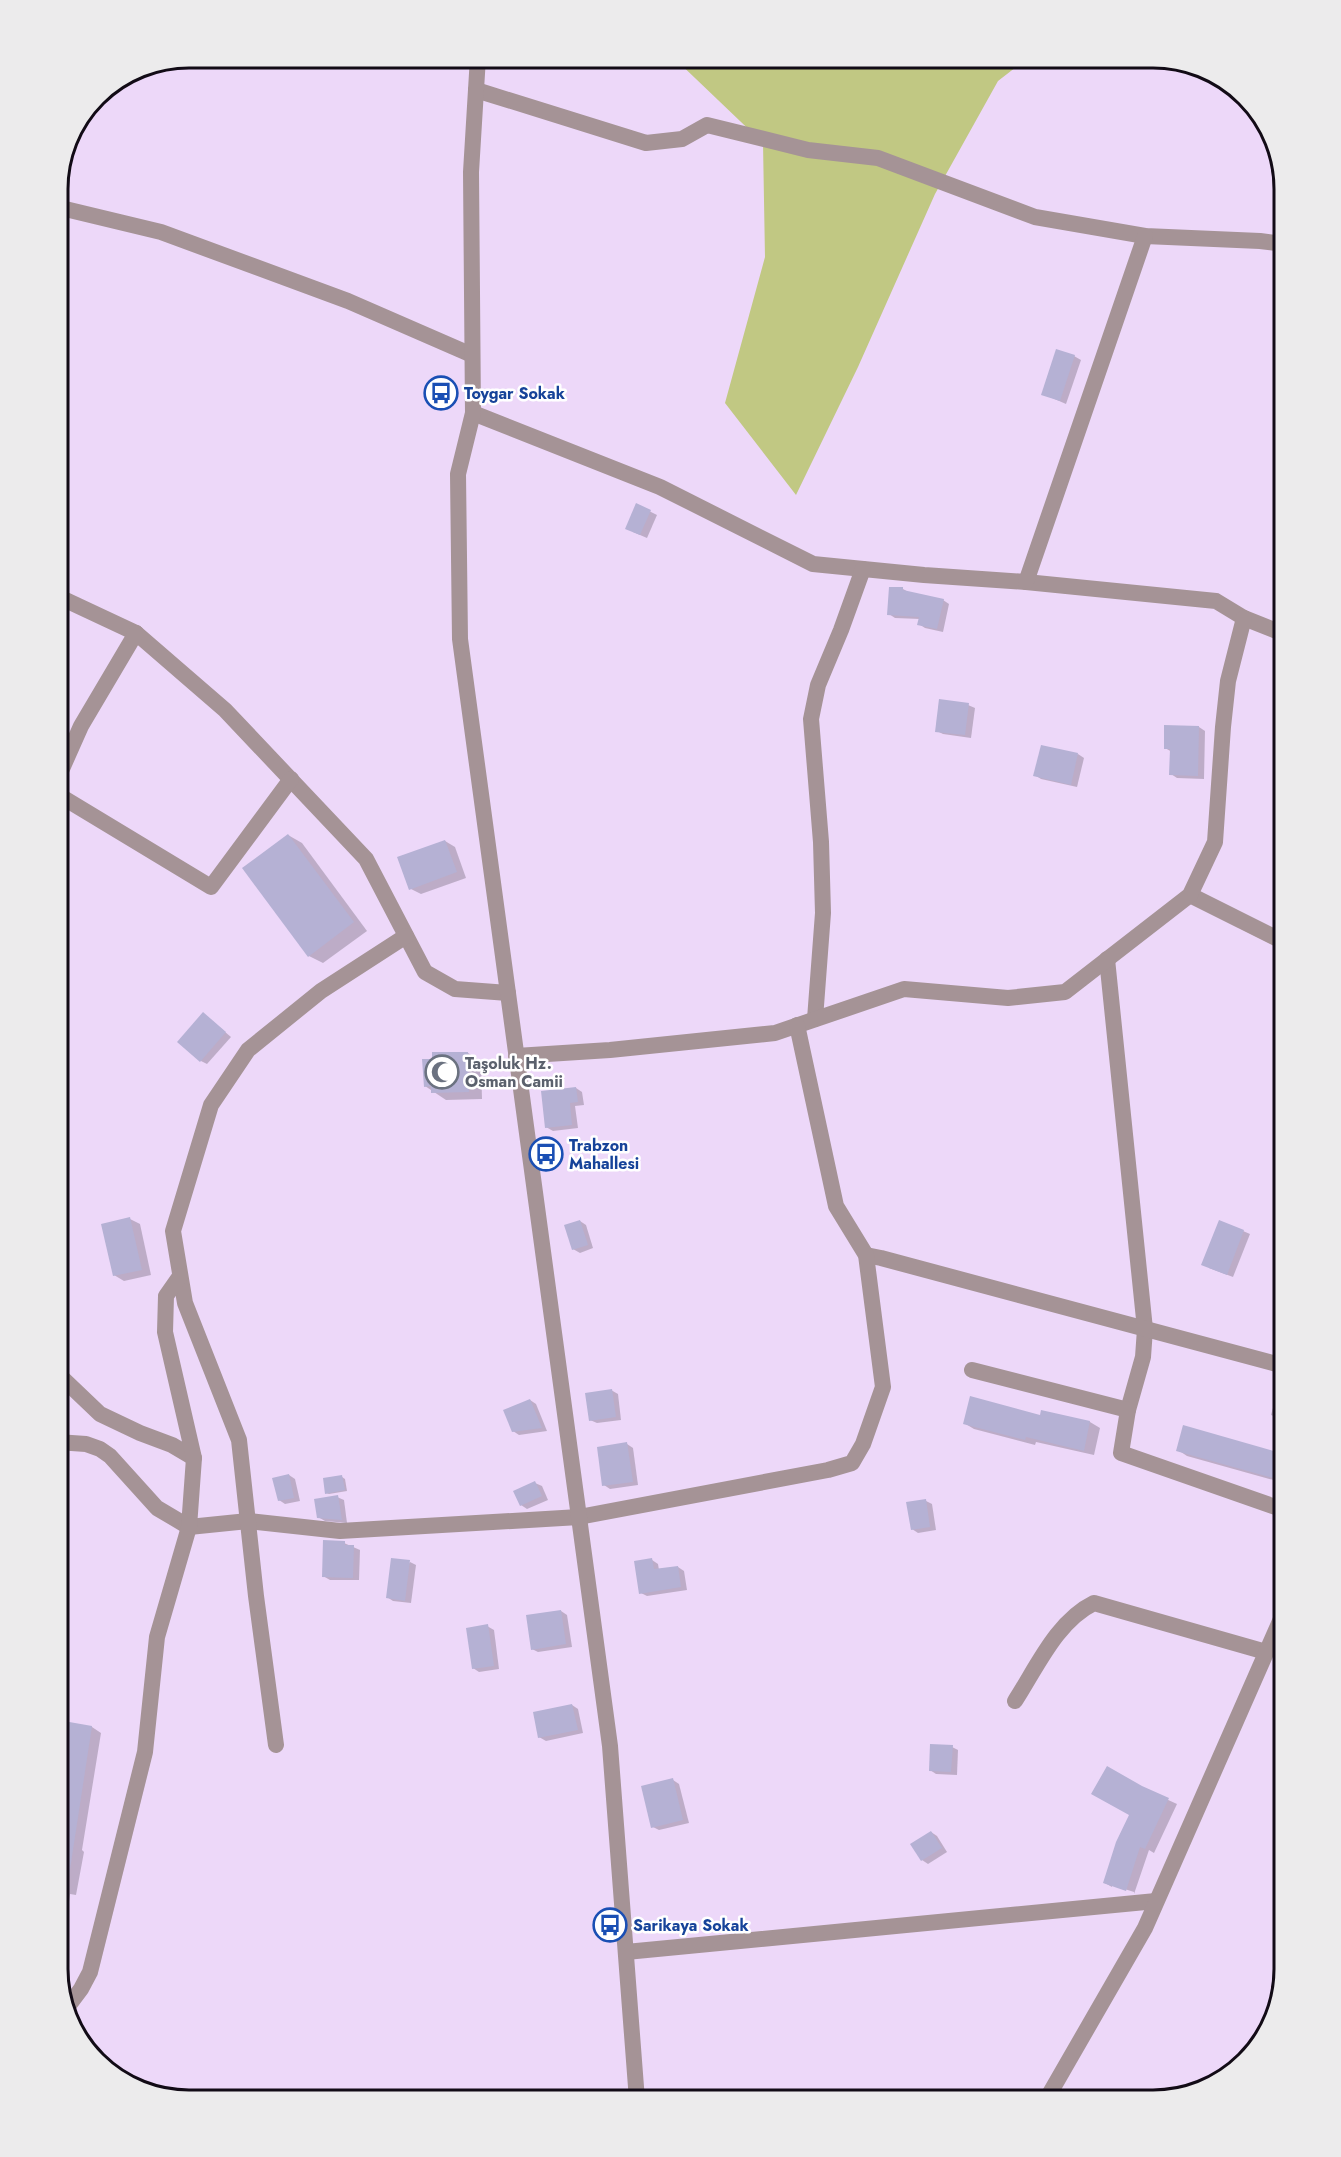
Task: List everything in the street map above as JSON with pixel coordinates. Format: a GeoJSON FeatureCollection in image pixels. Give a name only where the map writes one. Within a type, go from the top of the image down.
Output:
{"type":"FeatureCollection","features":[{"type":"Feature","properties":{"kind":"street"},"geometry":{"type":"LineString","coordinates":[[477,68],[471,172],[473,413],[458,474],[460,639],[610,1746],[635,2089]]}},
{"type":"Feature","properties":{"kind":"street"},"geometry":{"type":"LineString","coordinates":[[476,90],[646,142],[682,139],[707,125],[808,150],[878,158],[1035,217],[1145,236],[1274,243]]}},
{"type":"Feature","properties":{"kind":"street"},"geometry":{"type":"LineString","coordinates":[[68,210],[160,232],[348,302],[472,355]]}},
{"type":"Feature","properties":{"kind":"street"},"geometry":{"type":"LineString","coordinates":[[1026,582],[1145,236]]}},
{"type":"Feature","properties":{"kind":"street"},"geometry":{"type":"LineString","coordinates":[[473,413],[660,487],[813,564],[1216,601],[1244,618],[1274,630]]}},
{"type":"Feature","properties":{"kind":"street"},"geometry":{"type":"LineString","coordinates":[[814,1019],[823,913],[821,842],[811,719],[818,686],[841,630],[862,569]]}},
{"type":"Feature","properties":{"kind":"street"},"geometry":{"type":"LineString","coordinates":[[68,601],[136,633],[225,710],[366,859],[425,972],[454,989],[508,993]]}},
{"type":"Feature","properties":{"kind":"street"},"geometry":{"type":"LineString","coordinates":[[516,1056],[610,1050],[775,1033],[904,989],[1008,998],[1065,992],[1190,896],[1215,842],[1228,681],[1244,618]]}},
{"type":"Feature","properties":{"kind":"street"},"geometry":{"type":"LineString","coordinates":[[68,755],[81,726],[136,633]]}},
{"type":"Feature","properties":{"kind":"street"},"geometry":{"type":"LineString","coordinates":[[68,801],[211,887],[291,779]]}},
{"type":"Feature","properties":{"kind":"street"},"geometry":{"type":"LineString","coordinates":[[1190,896],[1274,937]]}},
{"type":"Feature","properties":{"kind":"street"},"geometry":{"type":"LineString","coordinates":[[276,1745],[239,1440],[185,1303],[173,1231],[211,1105],[248,1050],[321,991],[406,936]]}},
{"type":"Feature","properties":{"kind":"street"},"geometry":{"type":"LineString","coordinates":[[1107,959],[1145,1329],[1143,1357],[1128,1410],[1121,1453],[1274,1507]]}},
{"type":"Feature","properties":{"kind":"street"},"geometry":{"type":"LineString","coordinates":[[68,1443],[86,1444],[100,1449],[110,1456],[157,1508],[189,1527],[248,1521],[340,1531],[579,1517],[828,1470],[852,1463],[863,1444],[883,1387],[866,1255],[836,1206],[797,1025]]}},
{"type":"Feature","properties":{"kind":"street"},"geometry":{"type":"LineString","coordinates":[[866,1255],[1274,1363]]}},
{"type":"Feature","properties":{"kind":"street"},"geometry":{"type":"LineString","coordinates":[[72,2001],[90,1972],[145,1752],[157,1637],[189,1527],[194,1458],[165,1332],[166,1296],[180,1276]]}},
{"type":"Feature","properties":{"kind":"street"},"geometry":{"type":"LineString","coordinates":[[972,1370],[1128,1410]]}},
{"type":"Feature","properties":{"kind":"street"},"geometry":{"type":"LineString","coordinates":[[68,1384],[99,1414],[172,1445],[194,1458]]}},
{"type":"Feature","properties":{"kind":"street"},"geometry":{"type":"LineString","coordinates":[[1015,1701],[1066,1622],[1079,1610],[1094,1603],[1266,1652]]}},
{"type":"Feature","properties":{"kind":"street"},"geometry":{"type":"LineString","coordinates":[[1052,2090],[1145,1928],[1274,1634]]}},
{"type":"Feature","properties":{"kind":"street"},"geometry":{"type":"LineString","coordinates":[[626,1952],[1156,1901]]}},
{"type":"Feature","properties":{"kind":"green space"},"geometry":{"type":"Polygon","coordinates":[[[685,68],[1015,68],[998,81],[935,194],[858,367],[796,495],[725,403],[765,257],[763,143],[685,68]]]}},
{"type":"Feature","properties":{"kind":"building"},"geometry":{"type":"Polygon","coordinates":[[[1056,349],[1075,355],[1060,401],[1041,395],[1056,349]]]}},
{"type":"Feature","properties":{"kind":"building"},"geometry":{"type":"Polygon","coordinates":[[[636,503],[651,510],[640,535],[625,529],[636,503]]]}},
{"type":"Feature","properties":{"kind":"building"},"geometry":{"type":"Polygon","coordinates":[[[889,587],[903,587],[903,590],[944,599],[937,629],[917,625],[919,617],[887,615],[889,587]]]}},
{"type":"Feature","properties":{"kind":"building"},"geometry":{"type":"Polygon","coordinates":[[[939,699],[969,703],[965,735],[935,732],[939,699]]]}},
{"type":"Feature","properties":{"kind":"building"},"geometry":{"type":"Polygon","coordinates":[[[1164,725],[1199,726],[1198,776],[1169,775],[1170,749],[1164,749],[1164,725]]]}},
{"type":"Feature","properties":{"kind":"building"},"geometry":{"type":"Polygon","coordinates":[[[1041,745],[1078,753],[1071,785],[1033,776],[1041,745]]]}},
{"type":"Feature","properties":{"kind":"building"},"geometry":{"type":"Polygon","coordinates":[[[288,834],[354,922],[308,957],[242,868],[288,834]]]}},
{"type":"Feature","properties":{"kind":"building"},"geometry":{"type":"Polygon","coordinates":[[[445,840],[457,872],[409,890],[397,857],[445,840]]]}},
{"type":"Feature","properties":{"kind":"building"},"geometry":{"type":"Polygon","coordinates":[[[203,1012],[226,1032],[200,1062],[177,1042],[203,1012]]]}},
{"type":"Feature","properties":{"kind":"building","name":"Taşoluk Hz. Osman Camii"},"geometry":{"type":"Polygon","coordinates":[[[432,1052],[468,1052],[469,1092],[431,1093],[431,1086],[424,1087],[422,1059],[432,1059],[432,1052]]]}},
{"type":"Feature","properties":{"kind":"building"},"geometry":{"type":"Polygon","coordinates":[[[576,1087],[578,1102],[570,1103],[572,1125],[545,1128],[541,1091],[576,1087]]]}},
{"type":"Feature","properties":{"kind":"building"},"geometry":{"type":"Polygon","coordinates":[[[130,1217],[142,1270],[113,1276],[101,1224],[130,1217]]]}},
{"type":"Feature","properties":{"kind":"building"},"geometry":{"type":"Polygon","coordinates":[[[580,1220],[588,1245],[572,1250],[564,1225],[580,1220]]]}},
{"type":"Feature","properties":{"kind":"building"},"geometry":{"type":"Polygon","coordinates":[[[1219,1220],[1244,1230],[1227,1275],[1201,1265],[1219,1220]]]}},
{"type":"Feature","properties":{"kind":"building"},"geometry":{"type":"Polygon","coordinates":[[[612,1389],[616,1417],[589,1421],[585,1393],[612,1389]]]}},
{"type":"Feature","properties":{"kind":"building"},"geometry":{"type":"Polygon","coordinates":[[[970,1396],[1040,1415],[1041,1410],[1090,1421],[1084,1451],[1026,1437],[1025,1440],[963,1424],[970,1396]]]}},
{"type":"Feature","properties":{"kind":"building"},"geometry":{"type":"Polygon","coordinates":[[[530,1399],[542,1428],[512,1432],[503,1410],[530,1399]]]}},
{"type":"Feature","properties":{"kind":"building"},"geometry":{"type":"Polygon","coordinates":[[[1183,1425],[1274,1451],[1274,1478],[1176,1451],[1183,1425]]]}},
{"type":"Feature","properties":{"kind":"building"},"geometry":{"type":"Polygon","coordinates":[[[627,1442],[633,1482],[602,1486],[597,1447],[627,1442]]]}},
{"type":"Feature","properties":{"kind":"building"},"geometry":{"type":"Polygon","coordinates":[[[289,1474],[294,1498],[278,1501],[272,1478],[289,1474]]]}},
{"type":"Feature","properties":{"kind":"building"},"geometry":{"type":"Polygon","coordinates":[[[342,1475],[345,1490],[325,1494],[323,1478],[342,1475]]]}},
{"type":"Feature","properties":{"kind":"building"},"geometry":{"type":"Polygon","coordinates":[[[535,1481],[542,1496],[520,1506],[513,1491],[535,1481]]]}},
{"type":"Feature","properties":{"kind":"building"},"geometry":{"type":"Polygon","coordinates":[[[338,1495],[342,1520],[317,1518],[314,1499],[338,1495]]]}},
{"type":"Feature","properties":{"kind":"building"},"geometry":{"type":"Polygon","coordinates":[[[926,1499],[930,1527],[911,1530],[906,1502],[926,1499]]]}},
{"type":"Feature","properties":{"kind":"building"},"geometry":{"type":"Polygon","coordinates":[[[323,1540],[345,1541],[345,1545],[354,1545],[353,1578],[322,1577],[323,1540]]]}},
{"type":"Feature","properties":{"kind":"building"},"geometry":{"type":"Polygon","coordinates":[[[391,1558],[410,1560],[405,1601],[386,1598],[391,1558]]]}},
{"type":"Feature","properties":{"kind":"building"},"geometry":{"type":"Polygon","coordinates":[[[652,1558],[654,1569],[678,1566],[681,1587],[639,1594],[634,1561],[652,1558]]]}},
{"type":"Feature","properties":{"kind":"building"},"geometry":{"type":"Polygon","coordinates":[[[561,1610],[566,1644],[531,1650],[526,1615],[561,1610]]]}},
{"type":"Feature","properties":{"kind":"building"},"geometry":{"type":"Polygon","coordinates":[[[488,1624],[494,1666],[472,1669],[466,1628],[488,1624]]]}},
{"type":"Feature","properties":{"kind":"building"},"geometry":{"type":"Polygon","coordinates":[[[572,1704],[578,1730],[538,1738],[533,1712],[572,1704]]]}},
{"type":"Feature","properties":{"kind":"building"},"geometry":{"type":"Polygon","coordinates":[[[68,1722],[92,1726],[68,1882],[68,1722]]]}},
{"type":"Feature","properties":{"kind":"building"},"geometry":{"type":"Polygon","coordinates":[[[930,1744],[953,1745],[951,1772],[929,1771],[930,1744]]]}},
{"type":"Feature","properties":{"kind":"building"},"geometry":{"type":"Polygon","coordinates":[[[1107,1766],[1169,1798],[1145,1849],[1140,1847],[1126,1891],[1103,1883],[1116,1842],[1129,1815],[1091,1794],[1107,1766]]]}},
{"type":"Feature","properties":{"kind":"building"},"geometry":{"type":"Polygon","coordinates":[[[673,1778],[683,1820],[651,1828],[641,1786],[673,1778]]]}},
{"type":"Feature","properties":{"kind":"building"},"geometry":{"type":"Polygon","coordinates":[[[931,1831],[942,1848],[921,1861],[910,1844],[931,1831]]]}},
{"type":"Feature","properties":{"kind":"place","name":"Toygar Sokak"},"geometry":{"type":"Point","coordinates":[441,393]}},
{"type":"Feature","properties":{"kind":"place","name":"Taşoluk Hz. Osman Camii"},"geometry":{"type":"Point","coordinates":[442,1072]}},
{"type":"Feature","properties":{"kind":"place","name":"Trabzon Mahallesi"},"geometry":{"type":"Point","coordinates":[546,1154]}},
{"type":"Feature","properties":{"kind":"place","name":"Sarikaya Sokak"},"geometry":{"type":"Point","coordinates":[610,1925]}}]}
